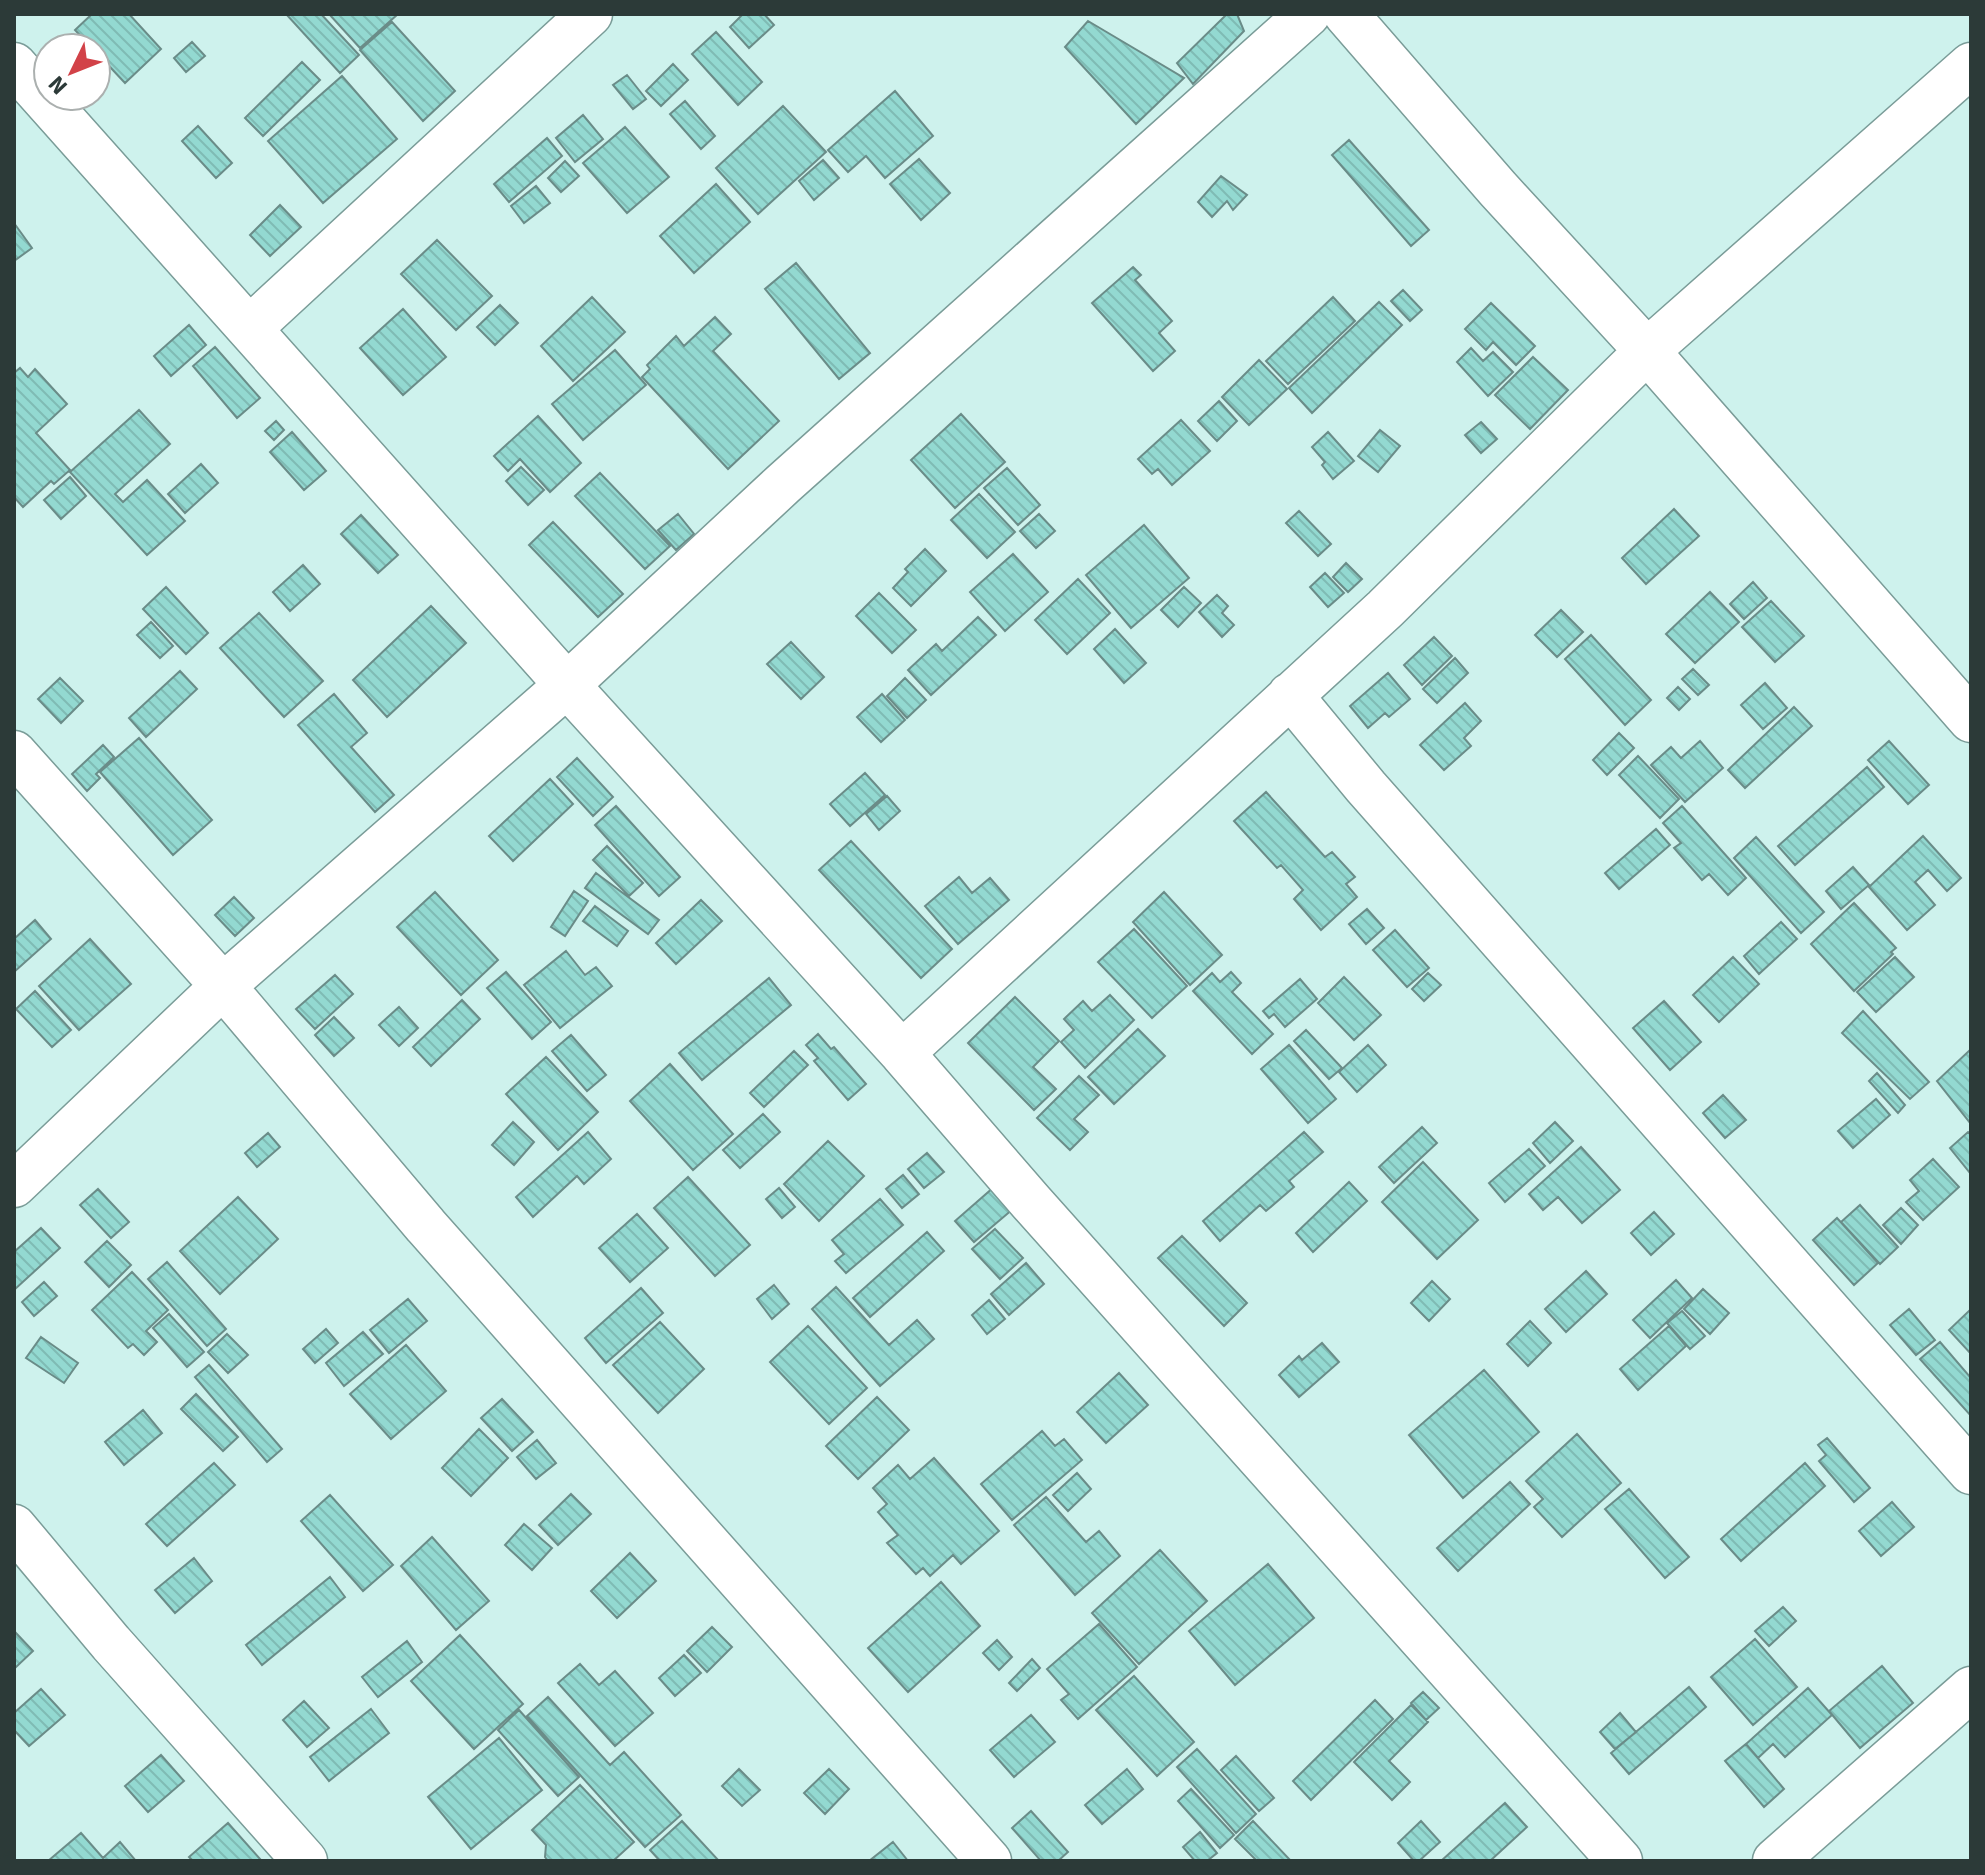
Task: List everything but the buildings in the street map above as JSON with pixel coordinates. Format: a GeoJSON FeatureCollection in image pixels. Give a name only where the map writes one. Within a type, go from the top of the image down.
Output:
{"type":"FeatureCollection","features":[{"type":"Feature","properties":{"kind":"street"},"geometry":{"type":"LineString","coordinates":[[250,328],[590,14]]}},
{"type":"Feature","properties":{"kind":"street"},"geometry":{"type":"LineString","coordinates":[[14,1185],[223,986],[567,685],[783,484],[1308,14]]}},
{"type":"Feature","properties":{"kind":"street"},"geometry":{"type":"LineString","coordinates":[[1346,14],[1498,189],[1967,706]]}},
{"type":"Feature","properties":{"kind":"street"},"geometry":{"type":"LineString","coordinates":[[14,65],[567,685],[902,1053],[1031,1202],[1620,1861]]}},
{"type":"Feature","properties":{"kind":"street"},"geometry":{"type":"LineString","coordinates":[[902,1053],[1385,609],[1647,351],[1971,65]]}},
{"type":"Feature","properties":{"kind":"street"},"geometry":{"type":"LineString","coordinates":[[1290,695],[1366,787],[1971,1472]]}},
{"type":"Feature","properties":{"kind":"street"},"geometry":{"type":"LineString","coordinates":[[14,753],[223,986],[426,1226],[989,1861]]}},
{"type":"Feature","properties":{"kind":"street"},"geometry":{"type":"LineString","coordinates":[[14,1527],[111,1643],[305,1861]]}},
{"type":"Feature","properties":{"kind":"street"},"geometry":{"type":"LineString","coordinates":[[1775,1861],[1971,1689]]}}]}
